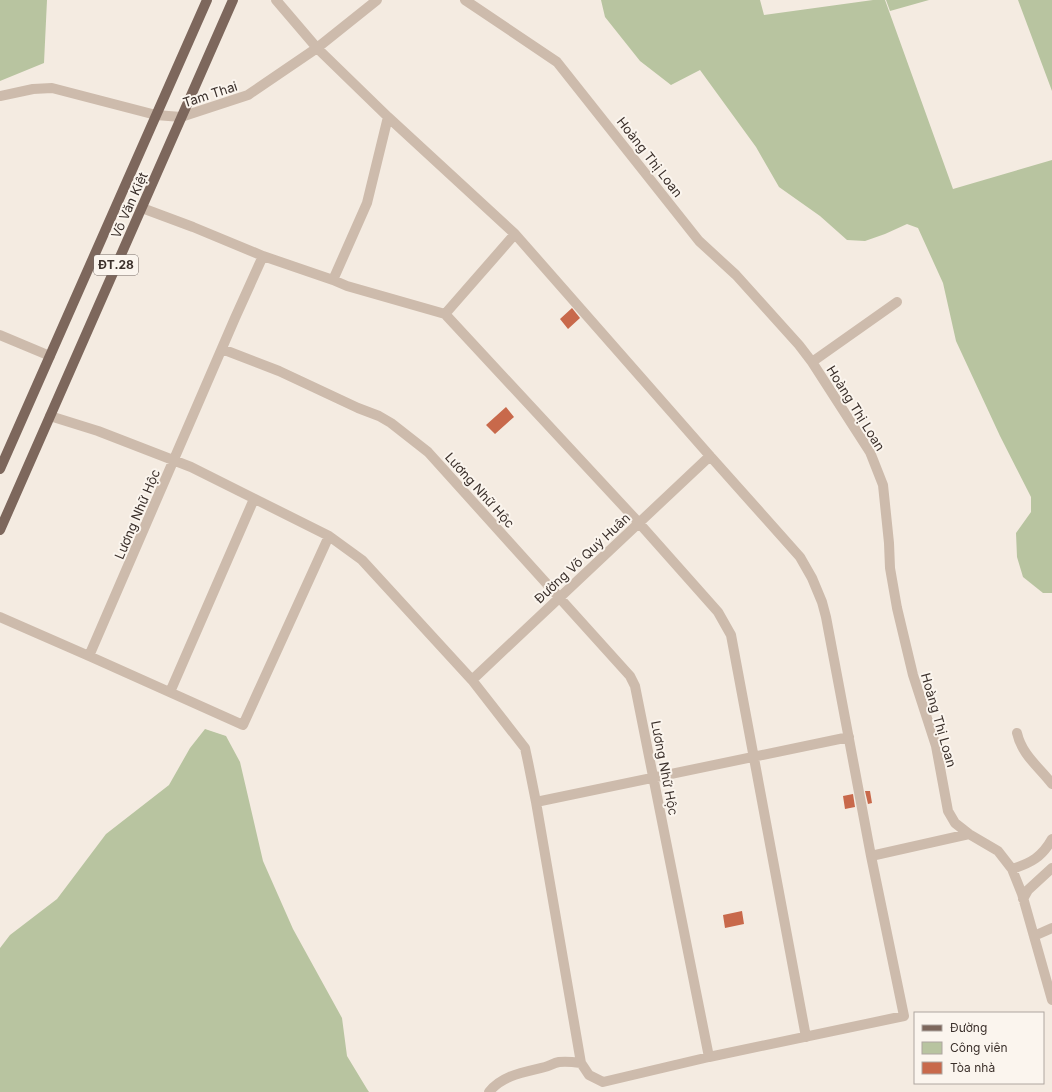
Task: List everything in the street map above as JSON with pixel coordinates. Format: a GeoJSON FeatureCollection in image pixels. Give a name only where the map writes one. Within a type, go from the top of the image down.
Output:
{"type":"FeatureCollection","features":[{"type":"Feature","properties":{"kind":"main road","name":"Võ Văn Kiệt"},"geometry":{"type":"LineString","coordinates":[[0,469],[207,0]]}},
{"type":"Feature","properties":{"kind":"main road","name":"Võ Văn Kiệt"},"geometry":{"type":"LineString","coordinates":[[0,530],[233,0]]}},
{"type":"Feature","properties":{"kind":"street"},"geometry":{"type":"LineString","coordinates":[[50,416],[98,431],[191,467],[329,536],[362,560],[472,680],[524,748],[536,802],[581,1062],[589,1075],[602,1082],[709,1057],[904,1016],[871,856],[826,617],[822,602],[812,578],[800,557],[516,234],[388,117],[317,48],[276,0]]}},
{"type":"Feature","properties":{"kind":"street","name":"Tam Thai"},"geometry":{"type":"LineString","coordinates":[[0,96],[34,89],[52,88],[156,115],[181,117],[248,95],[317,48],[377,0]]}},
{"type":"Feature","properties":{"kind":"street","name":"Hoàng Thị Loan"},"geometry":{"type":"LineString","coordinates":[[465,0],[557,62],[699,240],[736,275],[778,321],[812,362],[870,452],[883,485],[890,568],[897,608],[913,675],[936,746],[948,811],[955,823],[969,834],[998,851],[1014,872],[1052,1000]]}},
{"type":"Feature","properties":{"kind":"street"},"geometry":{"type":"LineString","coordinates":[[333,280],[367,203],[388,117]]}},
{"type":"Feature","properties":{"kind":"street"},"geometry":{"type":"LineString","coordinates":[[142,208],[193,226],[263,256],[347,286],[445,314],[639,523],[718,612],[731,635],[806,1037]]}},
{"type":"Feature","properties":{"kind":"street"},"geometry":{"type":"LineString","coordinates":[[445,314],[516,234]]}},
{"type":"Feature","properties":{"kind":"street"},"geometry":{"type":"LineString","coordinates":[[222,349],[263,256]]}},
{"type":"Feature","properties":{"kind":"street"},"geometry":{"type":"LineString","coordinates":[[812,362],[897,302]]}},
{"type":"Feature","properties":{"kind":"street"},"geometry":{"type":"LineString","coordinates":[[0,335],[50,356]]}},
{"type":"Feature","properties":{"kind":"street","name":"Lương Nhữ Hộc"},"geometry":{"type":"LineString","coordinates":[[89,656],[222,349],[279,371],[391,422],[428,452],[630,676],[635,686],[654,777],[709,1057]]}},
{"type":"Feature","properties":{"kind":"street","name":"Đường Võ Quý Huân"},"geometry":{"type":"LineString","coordinates":[[472,680],[710,456]]}},
{"type":"Feature","properties":{"kind":"street"},"geometry":{"type":"LineString","coordinates":[[170,692],[254,499]]}},
{"type":"Feature","properties":{"kind":"street"},"geometry":{"type":"LineString","coordinates":[[0,617],[243,725],[329,536]]}},
{"type":"Feature","properties":{"kind":"street"},"geometry":{"type":"LineString","coordinates":[[1017,733],[1019,742],[1025,753],[1052,784]]}},
{"type":"Feature","properties":{"kind":"street"},"geometry":{"type":"LineString","coordinates":[[536,802],[849,737]]}},
{"type":"Feature","properties":{"kind":"street"},"geometry":{"type":"LineString","coordinates":[[871,856],[969,834]]}},
{"type":"Feature","properties":{"kind":"street"},"geometry":{"type":"LineString","coordinates":[[1014,872],[1039,856],[1048,847],[1052,840]]}},
{"type":"Feature","properties":{"kind":"street"},"geometry":{"type":"LineString","coordinates":[[1022,896],[1052,868]]}},
{"type":"Feature","properties":{"kind":"street"},"geometry":{"type":"LineString","coordinates":[[1034,936],[1052,928]]}},
{"type":"Feature","properties":{"kind":"street"},"geometry":{"type":"LineString","coordinates":[[489,1092],[500,1081],[519,1073],[545,1067],[558,1062],[581,1062]]}},
{"type":"Feature","properties":{"kind":"green space"},"geometry":{"type":"Polygon","coordinates":[[[0,0],[47,0],[44,63],[0,81],[0,0]]]}},
{"type":"Feature","properties":{"kind":"green space"},"geometry":{"type":"Polygon","coordinates":[[[601,0],[760,0],[764,15],[873,0],[885,0],[953,189],[1052,160],[1052,593],[1043,593],[1023,577],[1017,557],[1016,533],[1031,512],[1031,497],[1000,436],[956,341],[943,283],[918,228],[907,224],[865,241],[847,240],[820,216],[779,187],[756,147],[700,70],[671,85],[640,61],[605,17],[601,0]]]}},
{"type":"Feature","properties":{"kind":"green space"},"geometry":{"type":"Polygon","coordinates":[[[886,0],[929,0],[890,11],[886,0]]]}},
{"type":"Feature","properties":{"kind":"green space"},"geometry":{"type":"Polygon","coordinates":[[[1018,0],[1052,0],[1052,91],[1018,0]]]}},
{"type":"Feature","properties":{"kind":"green space"},"geometry":{"type":"Polygon","coordinates":[[[205,729],[226,736],[240,762],[263,861],[293,929],[342,1018],[347,1056],[369,1092],[0,1092],[0,948],[10,935],[57,899],[106,834],[169,785],[190,748],[205,729]]]}},
{"type":"Feature","properties":{"kind":"building"},"geometry":{"type":"Polygon","coordinates":[[[572,308],[580,318],[568,329],[560,319],[572,308]]]}},
{"type":"Feature","properties":{"kind":"building"},"geometry":{"type":"Polygon","coordinates":[[[506,407],[514,417],[495,434],[486,425],[506,407]]]}},
{"type":"Feature","properties":{"kind":"building"},"geometry":{"type":"Polygon","coordinates":[[[865,791],[870,791],[872,803],[868,804],[865,791]]]}},
{"type":"Feature","properties":{"kind":"building"},"geometry":{"type":"Polygon","coordinates":[[[853,794],[855,807],[845,809],[843,796],[853,794]]]}},
{"type":"Feature","properties":{"kind":"building"},"geometry":{"type":"Polygon","coordinates":[[[742,911],[744,924],[725,928],[723,915],[742,911]]]}}]}
